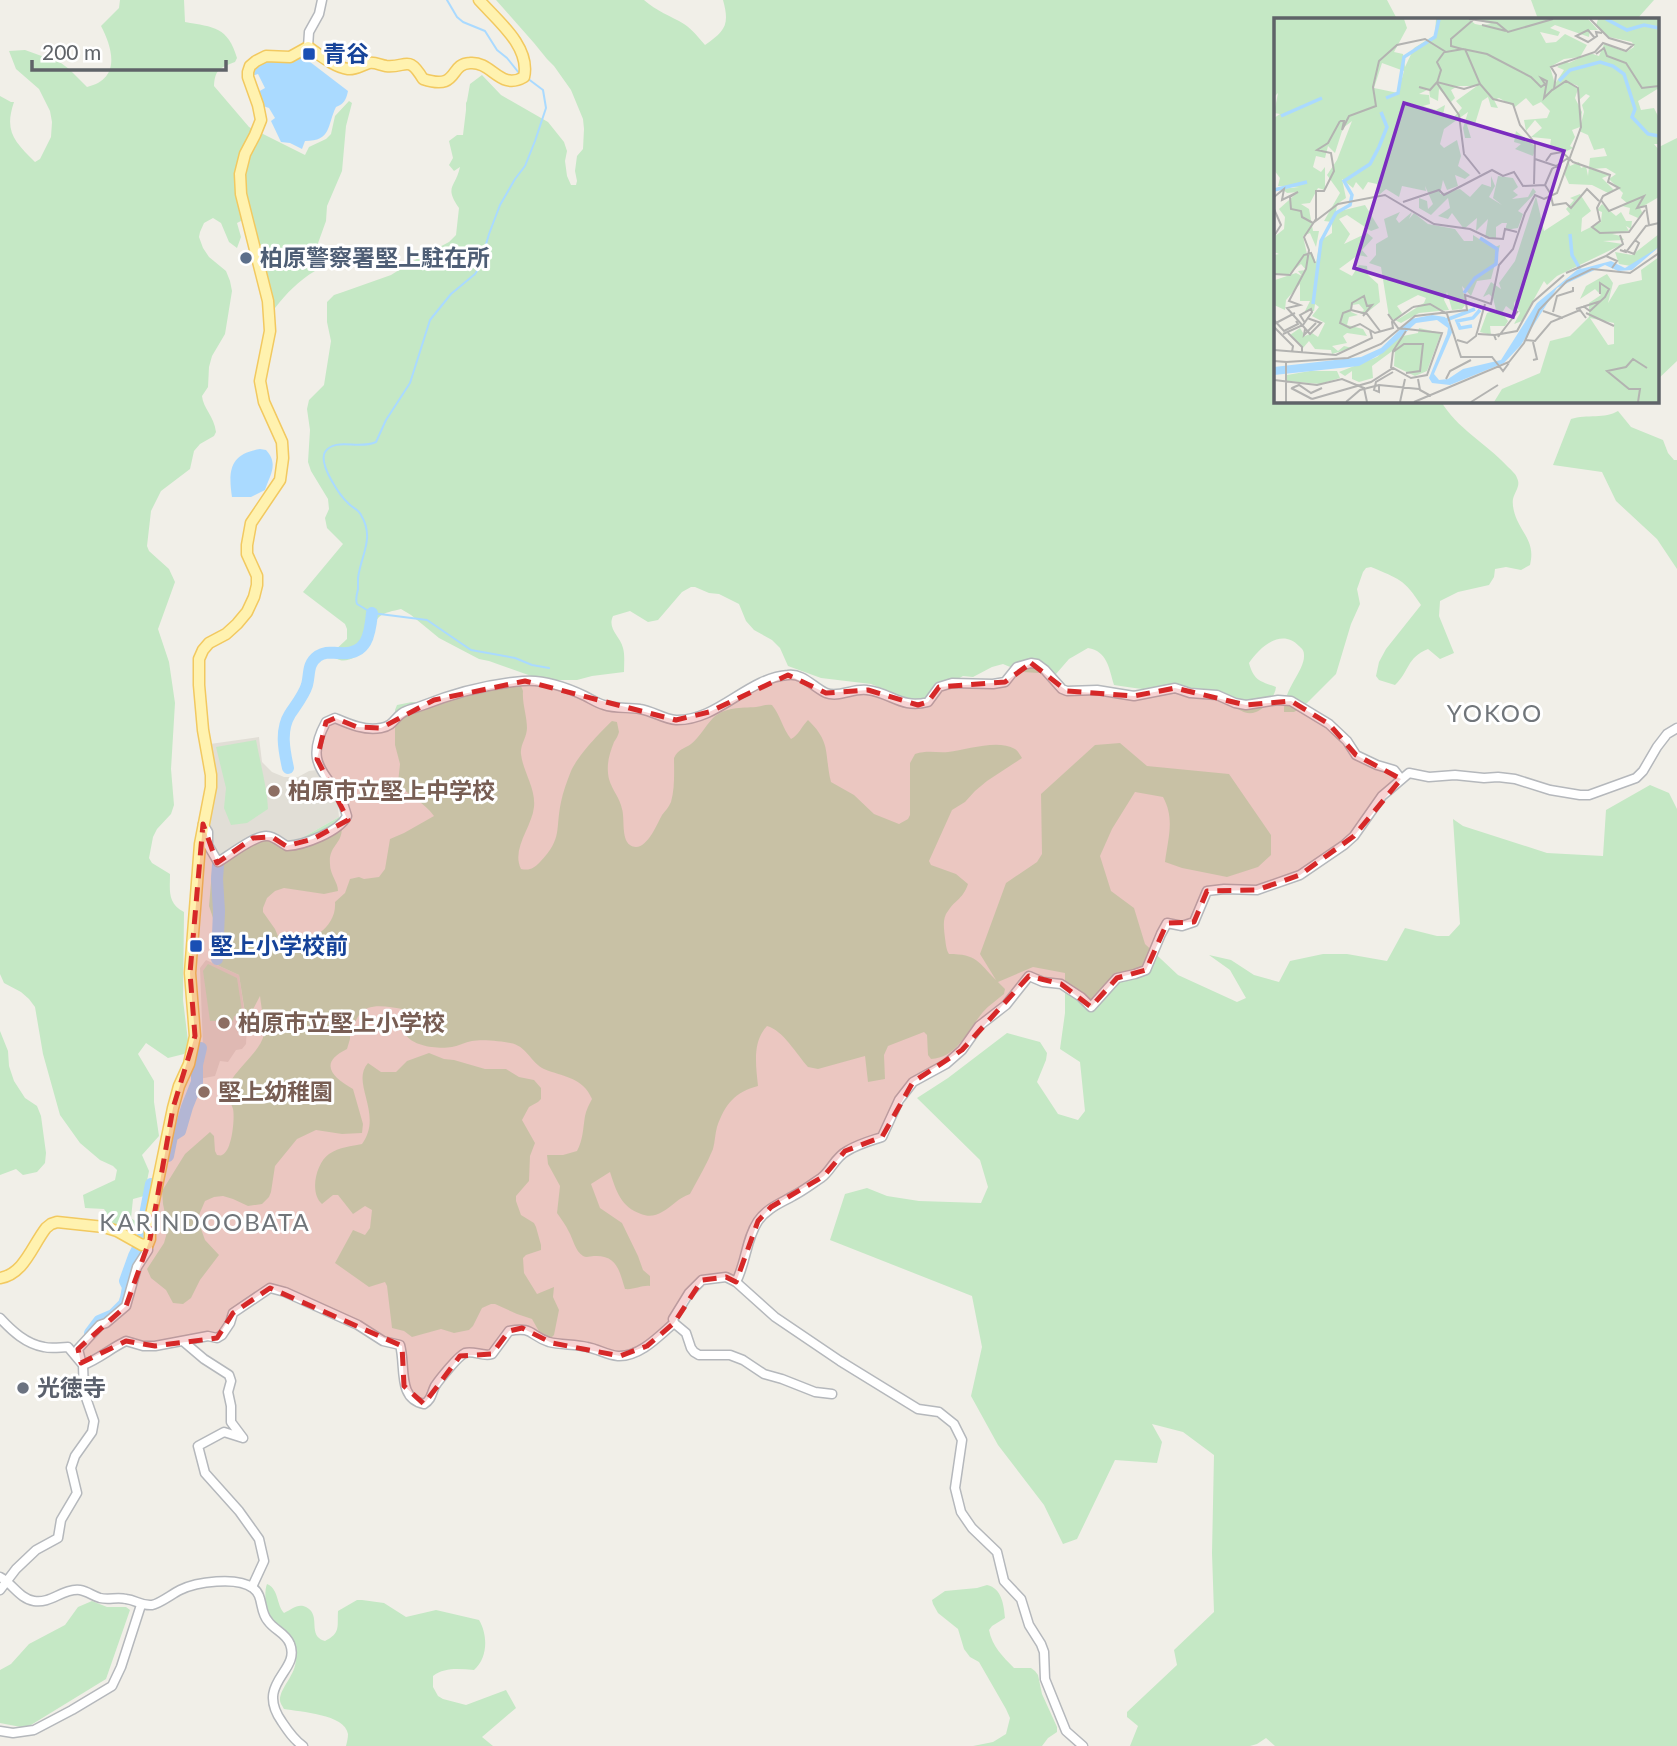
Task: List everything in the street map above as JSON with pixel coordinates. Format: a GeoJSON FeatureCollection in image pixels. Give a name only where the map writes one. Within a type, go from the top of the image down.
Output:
{"type":"FeatureCollection","features":[{"type":"Feature","properties":{"kind":"main road"},"geometry":{"type":"LineString","coordinates":[[0,1278],[14,1273],[46,1228],[57,1222],[104,1227],[142,1244],[150,1239],[150,1220],[173,1108],[178,1086],[189,1064],[195,1036],[190,973],[195,892],[203,824],[211,787],[200,696],[200,659],[209,643],[237,624],[254,597],[257,576],[247,554],[251,523],[280,480],[283,458],[282,442],[264,402],[260,381],[270,331],[268,302],[241,194],[240,174],[245,154],[261,120],[248,77],[250,66],[266,56],[289,57],[308,47],[347,69],[368,63],[387,66],[407,63],[415,66],[423,79],[443,83],[451,79],[455,71],[466,63],[481,65],[510,82],[524,77],[527,67],[519,46],[479,0]]}},
{"type":"Feature","properties":{"kind":"street"},"geometry":{"type":"LineString","coordinates":[[308,47],[309,32],[319,14],[322,0]]}},
{"type":"Feature","properties":{"kind":"street"},"geometry":{"type":"LineString","coordinates":[[203,824],[208,832],[208,845],[218,862],[253,838],[265,835],[287,846],[313,839],[339,827],[347,816],[340,797],[326,778],[317,759],[318,739],[326,722],[335,718],[356,727],[381,728],[393,724],[403,712],[434,700],[465,690],[525,681],[547,682],[584,695],[605,706],[643,709],[676,720],[709,712],[764,681],[788,674],[834,695],[868,690],[905,704],[918,705],[928,702],[939,687],[952,683],[1004,682],[1017,667],[1031,663],[1045,670],[1067,691],[1097,690],[1134,696],[1175,688],[1190,693],[1217,695],[1247,705],[1278,700],[1291,701],[1329,723],[1347,741],[1356,755],[1394,770],[1401,779]]}},
{"type":"Feature","properties":{"kind":"street"},"geometry":{"type":"LineString","coordinates":[[736,1282],[758,1221],[771,1207],[797,1195],[824,1176],[845,1151],[883,1137],[899,1100],[913,1082],[946,1064],[962,1050],[979,1026],[1006,1005],[1029,976],[1043,982],[1061,984],[1091,1007],[1117,978],[1146,970],[1167,923],[1182,926],[1194,922],[1208,891],[1257,890],[1300,875],[1354,836],[1382,796],[1409,773],[1429,777],[1455,775],[1516,779],[1550,790],[1589,795],[1636,778],[1667,734],[1677,728]]}},
{"type":"Feature","properties":{"kind":"street"},"geometry":{"type":"LineString","coordinates":[[0,1590],[4,1578],[36,1550],[58,1538],[61,1520],[77,1493],[71,1468],[75,1456],[92,1432],[94,1421],[84,1392],[82,1357],[78,1349],[100,1325],[126,1306],[137,1267],[148,1250],[142,1244]]}},
{"type":"Feature","properties":{"kind":"street"},"geometry":{"type":"LineString","coordinates":[[832,1394],[815,1392],[764,1374],[730,1355],[699,1355],[691,1348],[686,1333],[673,1319],[685,1299],[702,1280],[726,1277],[736,1282],[775,1317],[840,1361],[918,1409],[939,1412],[954,1424],[962,1440],[955,1488],[961,1512],[972,1528],[997,1552],[1004,1581],[1021,1599],[1029,1625],[1041,1644],[1045,1679],[1066,1731],[1083,1746]]}},
{"type":"Feature","properties":{"kind":"street"},"geometry":{"type":"LineString","coordinates":[[82,1364],[96,1360],[126,1340],[143,1346],[155,1346],[208,1336],[217,1338],[230,1323],[233,1313],[270,1288],[285,1292],[358,1325],[383,1341],[400,1345],[404,1386],[413,1401],[424,1404],[432,1397],[440,1379],[460,1356],[467,1352],[488,1356],[492,1354],[509,1331],[522,1328],[552,1343],[599,1349],[620,1356],[647,1346],[674,1323]]}},
{"type":"Feature","properties":{"kind":"street"},"geometry":{"type":"LineString","coordinates":[[0,1318],[25,1340],[45,1348],[68,1347],[82,1364]]}},
{"type":"Feature","properties":{"kind":"street"},"geometry":{"type":"LineString","coordinates":[[184,1342],[229,1375],[231,1381],[228,1392],[231,1422],[243,1438],[224,1432],[198,1446],[205,1474],[239,1511],[259,1539],[264,1561],[252,1587]]}},
{"type":"Feature","properties":{"kind":"street"},"geometry":{"type":"LineString","coordinates":[[4,1578],[25,1599],[44,1602],[69,1590],[79,1590],[102,1599],[128,1599],[141,1605],[155,1605],[183,1588],[202,1583],[244,1583],[252,1587],[260,1594],[268,1622],[290,1643],[292,1653],[272,1693],[273,1707],[303,1746]]}},
{"type":"Feature","properties":{"kind":"street"},"geometry":{"type":"LineString","coordinates":[[0,1731],[13,1733],[34,1730],[111,1686],[121,1667],[141,1605]]}},
{"type":"Feature","properties":{"kind":"highlighted area"},"geometry":{"type":"Polygon","coordinates":[[[1031,663],[1067,691],[1134,696],[1175,688],[1246,705],[1291,701],[1329,724],[1356,755],[1401,779],[1354,836],[1300,875],[1257,890],[1207,891],[1194,922],[1167,923],[1146,970],[1117,978],[1091,1007],[1061,984],[1029,976],[962,1050],[913,1082],[882,1137],[845,1151],[824,1176],[771,1207],[758,1221],[736,1282],[726,1277],[702,1280],[674,1323],[647,1346],[620,1356],[552,1343],[522,1328],[509,1331],[492,1354],[460,1356],[424,1404],[404,1386],[402,1346],[270,1288],[233,1313],[217,1338],[155,1346],[126,1341],[81,1363],[78,1349],[126,1306],[150,1239],[173,1108],[195,1036],[190,973],[203,824],[217,863],[253,838],[272,837],[286,846],[313,839],[348,820],[317,759],[326,722],[335,718],[357,727],[381,728],[434,700],[525,681],[676,720],[709,712],[788,675],[826,693],[868,690],[918,705],[928,702],[939,687],[1005,682],[1031,663]]]}},
{"type":"Feature","properties":{"kind":"shaded area","name":"柏原市立堅上中学校"},"geometry":{"type":"Polygon","coordinates":[[[259,737],[262,762],[272,772],[284,777],[298,777],[317,770],[337,797],[339,817],[300,839],[283,841],[263,832],[219,856],[211,845],[208,820],[216,785],[210,744],[259,737]]]}},
{"type":"Feature","properties":{"kind":"shaded area","name":"柏原市立堅上小学校"},"geometry":{"type":"Polygon","coordinates":[[[206,960],[239,975],[247,1028],[246,1044],[242,1049],[236,1050],[228,1062],[220,1061],[215,1076],[199,1079],[203,1047],[200,968],[206,960]]]}},
{"type":"Feature","properties":{"kind":"green space"},"geometry":{"type":"Polygon","coordinates":[[[120,0],[184,0],[185,22],[212,27],[224,34],[237,58],[235,62],[219,70],[214,86],[249,127],[305,155],[309,147],[331,134],[335,116],[349,101],[352,103],[346,126],[342,171],[327,206],[326,221],[317,246],[315,271],[293,288],[275,308],[271,308],[251,216],[237,223],[241,237],[237,248],[229,242],[221,223],[213,218],[204,223],[199,237],[209,257],[226,271],[232,291],[225,334],[212,356],[208,387],[202,396],[216,432],[194,451],[190,469],[161,491],[151,511],[147,546],[169,569],[175,582],[158,629],[169,662],[175,703],[171,769],[174,805],[171,814],[153,837],[149,858],[152,863],[170,874],[172,900],[184,912],[183,1000],[189,1049],[184,1054],[168,1058],[146,1043],[138,1054],[154,1081],[159,1136],[142,1155],[149,1171],[144,1196],[133,1199],[131,1218],[138,1223],[137,1233],[114,1228],[104,1209],[85,1208],[83,1195],[115,1180],[117,1170],[80,1143],[60,1115],[43,1054],[35,1007],[21,992],[4,983],[0,974],[0,96],[14,102],[10,121],[13,135],[35,162],[40,159],[51,137],[50,111],[39,89],[16,69],[9,51],[25,50],[61,63],[87,87],[98,83],[110,70],[111,62],[109,44],[101,26],[119,8],[120,0]]]}},
{"type":"Feature","properties":{"kind":"green space"},"geometry":{"type":"Polygon","coordinates":[[[496,0],[644,0],[687,26],[705,45],[717,36],[726,22],[723,0],[1387,0],[1396,18],[1274,18],[1274,402],[1442,402],[1463,427],[1516,476],[1518,484],[1513,506],[1530,546],[1530,565],[1521,570],[1506,567],[1495,569],[1489,585],[1458,592],[1440,601],[1439,616],[1454,653],[1440,659],[1428,649],[1416,656],[1395,685],[1379,680],[1376,676],[1379,662],[1421,605],[1400,581],[1371,567],[1366,568],[1357,589],[1360,604],[1336,674],[1303,707],[1294,712],[1284,712],[1285,704],[1304,653],[1299,646],[1285,639],[1278,639],[1264,646],[1249,663],[1258,680],[1276,687],[1274,695],[1266,705],[1256,712],[1245,712],[1213,695],[1114,685],[1103,657],[1088,648],[1069,659],[1056,674],[1022,672],[1003,664],[973,677],[963,676],[945,686],[938,694],[918,701],[909,700],[871,684],[821,678],[788,666],[780,648],[746,621],[739,604],[719,594],[695,587],[682,592],[658,620],[648,622],[630,611],[613,616],[613,629],[624,651],[624,672],[577,680],[534,677],[479,659],[439,638],[401,609],[379,617],[361,653],[348,660],[339,660],[332,653],[347,639],[345,624],[303,592],[343,544],[327,528],[325,518],[329,509],[328,499],[308,462],[310,430],[307,409],[309,400],[324,385],[331,341],[327,302],[334,295],[391,275],[449,242],[456,235],[459,208],[451,191],[460,167],[454,171],[449,165],[453,158],[449,141],[457,135],[463,135],[470,84],[482,75],[501,95],[548,122],[564,142],[567,151],[567,176],[571,185],[576,185],[577,156],[583,149],[583,119],[571,90],[496,0]]]}},
{"type":"Feature","properties":{"kind":"green space"},"geometry":{"type":"Polygon","coordinates":[[[1531,0],[1654,0],[1638,18],[1538,18],[1531,0]]]}},
{"type":"Feature","properties":{"kind":"green space"},"geometry":{"type":"Polygon","coordinates":[[[1677,138],[1677,361],[1660,377],[1660,146],[1677,138]]]}},
{"type":"Feature","properties":{"kind":"green space"},"geometry":{"type":"Polygon","coordinates":[[[1618,411],[1631,427],[1663,440],[1668,453],[1677,460],[1677,569],[1657,539],[1616,501],[1602,472],[1553,465],[1571,419],[1618,411]]]}},
{"type":"Feature","properties":{"kind":"green space"},"geometry":{"type":"Polygon","coordinates":[[[516,684],[521,686],[523,691],[527,731],[521,754],[534,800],[532,815],[520,846],[519,861],[521,869],[524,870],[536,866],[552,846],[571,771],[583,752],[612,721],[617,722],[619,732],[609,756],[609,779],[621,805],[625,838],[635,847],[641,846],[650,837],[671,802],[676,755],[694,741],[717,714],[727,710],[772,705],[791,739],[808,720],[824,742],[831,782],[854,795],[874,814],[899,824],[910,815],[910,763],[915,754],[991,745],[1015,749],[1022,758],[987,781],[965,802],[952,810],[929,861],[931,865],[956,874],[968,884],[945,917],[946,947],[949,954],[971,957],[996,980],[980,954],[1006,883],[1037,862],[1042,854],[1041,794],[1095,745],[1120,743],[1147,766],[1229,774],[1271,835],[1271,855],[1258,867],[1227,877],[1182,868],[1165,862],[1170,821],[1163,797],[1135,792],[1112,829],[1100,856],[1111,891],[1134,908],[1145,944],[1178,975],[1237,1002],[1246,998],[1230,970],[1209,955],[1231,960],[1254,975],[1279,982],[1290,961],[1323,954],[1347,954],[1387,961],[1405,928],[1437,936],[1449,936],[1460,924],[1453,819],[1463,826],[1547,853],[1603,856],[1606,810],[1650,785],[1669,793],[1677,809],[1677,1746],[1275,1746],[1266,1738],[1250,1746],[1130,1746],[1138,1726],[1127,1717],[1127,1712],[1177,1665],[1174,1650],[1214,1612],[1214,1455],[1183,1432],[1152,1424],[1162,1442],[1157,1463],[1115,1460],[1077,1539],[1063,1544],[1044,1505],[998,1445],[971,1396],[982,1347],[972,1296],[830,1240],[845,1194],[867,1188],[887,1196],[919,1201],[981,1203],[988,1187],[980,1160],[917,1098],[1007,1033],[1040,1042],[1047,1053],[1037,1082],[1058,1114],[1078,1120],[1085,1111],[1080,1062],[1060,1049],[1065,1013],[1065,973],[1033,967],[998,982],[1005,989],[1004,994],[983,1012],[967,1035],[948,1054],[931,1059],[928,1055],[927,1035],[924,1032],[888,1046],[884,1055],[885,1079],[868,1082],[865,1056],[818,1069],[808,1067],[784,1038],[767,1026],[757,1046],[758,1086],[743,1092],[727,1106],[717,1127],[713,1149],[690,1194],[660,1213],[646,1216],[624,1203],[610,1172],[591,1184],[600,1208],[622,1223],[643,1270],[650,1276],[650,1286],[628,1289],[625,1289],[616,1265],[608,1258],[586,1257],[580,1254],[557,1213],[560,1186],[548,1164],[547,1155],[563,1155],[577,1151],[582,1138],[585,1114],[592,1099],[583,1086],[539,1066],[516,1044],[481,1040],[452,1047],[427,1046],[406,1035],[402,1009],[379,1006],[368,1008],[359,1015],[350,1030],[347,1049],[333,1059],[331,1065],[334,1075],[353,1089],[363,1124],[362,1133],[342,1134],[316,1130],[297,1139],[275,1166],[271,1192],[262,1204],[248,1206],[223,1196],[205,1201],[199,1215],[200,1226],[205,1240],[219,1255],[200,1280],[191,1298],[183,1304],[173,1303],[166,1290],[151,1278],[147,1269],[164,1243],[168,1229],[162,1191],[185,1154],[210,1132],[214,1136],[217,1155],[225,1153],[234,1120],[227,1094],[228,1087],[256,1050],[264,1034],[260,996],[246,1019],[239,975],[215,964],[215,924],[209,906],[212,871],[219,856],[263,832],[283,841],[300,839],[339,817],[342,833],[330,857],[331,872],[338,891],[324,894],[284,888],[267,898],[263,908],[281,943],[300,942],[318,934],[331,921],[335,902],[345,893],[350,879],[379,877],[385,869],[390,839],[434,816],[398,783],[400,764],[395,745],[397,705],[422,703],[457,692],[516,684]]]}},
{"type":"Feature","properties":{"kind":"green space"},"geometry":{"type":"Polygon","coordinates":[[[256,740],[268,809],[247,823],[231,825],[224,808],[226,788],[216,747],[256,740]]]}},
{"type":"Feature","properties":{"kind":"green space"},"geometry":{"type":"Polygon","coordinates":[[[208,964],[237,978],[243,1017],[234,1016],[233,1021],[210,1021],[203,971],[208,964]]]}},
{"type":"Feature","properties":{"kind":"green space"},"geometry":{"type":"Polygon","coordinates":[[[0,1031],[8,1051],[14,1081],[25,1098],[37,1106],[41,1116],[45,1163],[37,1172],[23,1175],[16,1169],[0,1175],[0,1031]]]}},
{"type":"Feature","properties":{"kind":"green space"},"geometry":{"type":"Polygon","coordinates":[[[429,1053],[485,1069],[506,1069],[519,1077],[534,1080],[541,1088],[541,1099],[529,1107],[522,1120],[535,1143],[530,1156],[529,1181],[516,1196],[516,1201],[521,1215],[534,1223],[541,1245],[541,1250],[523,1258],[524,1273],[537,1294],[554,1287],[553,1297],[559,1310],[554,1335],[550,1339],[541,1335],[532,1319],[495,1304],[482,1308],[469,1330],[454,1333],[441,1329],[412,1337],[404,1331],[392,1328],[385,1282],[369,1287],[335,1263],[353,1230],[365,1235],[370,1228],[372,1210],[365,1206],[353,1214],[338,1195],[333,1195],[322,1204],[315,1186],[321,1164],[324,1158],[333,1152],[362,1144],[368,1133],[370,1122],[363,1071],[368,1063],[381,1072],[396,1072],[407,1061],[429,1053]]]}},
{"type":"Feature","properties":{"kind":"green space"},"geometry":{"type":"Polygon","coordinates":[[[267,1584],[274,1589],[284,1613],[300,1606],[310,1610],[316,1635],[325,1641],[336,1632],[338,1611],[357,1600],[384,1603],[406,1617],[436,1610],[479,1620],[484,1632],[485,1646],[479,1665],[474,1670],[442,1671],[433,1676],[433,1687],[443,1699],[466,1705],[506,1690],[516,1708],[482,1737],[493,1746],[346,1746],[348,1734],[339,1722],[321,1715],[284,1709],[281,1704],[283,1689],[296,1661],[286,1631],[268,1617],[265,1602],[267,1584]]]}},
{"type":"Feature","properties":{"kind":"green space"},"geometry":{"type":"Polygon","coordinates":[[[987,1585],[999,1594],[1005,1613],[1005,1618],[989,1630],[993,1641],[1014,1668],[1031,1668],[1038,1675],[1042,1694],[1057,1727],[1057,1732],[1042,1746],[973,1746],[993,1742],[1006,1734],[1010,1718],[979,1662],[970,1657],[964,1649],[958,1629],[938,1613],[932,1600],[945,1591],[987,1585]]]}},
{"type":"Feature","properties":{"kind":"green space"},"geometry":{"type":"Polygon","coordinates":[[[92,1601],[107,1607],[126,1607],[130,1610],[106,1679],[26,1728],[0,1723],[0,1670],[11,1664],[29,1644],[65,1625],[78,1607],[92,1601]]]}},
{"type":"Feature","properties":{"kind":"water"},"geometry":{"type":"Polygon","coordinates":[[[301,55],[348,91],[341,105],[336,107],[324,135],[305,141],[302,149],[281,142],[271,121],[275,118],[269,108],[263,106],[258,92],[265,88],[258,74],[251,76],[253,67],[266,59],[301,55]]]}},
{"type":"Feature","properties":{"kind":"water"},"geometry":{"type":"Polygon","coordinates":[[[260,449],[266,450],[273,465],[265,490],[251,497],[232,497],[230,479],[233,465],[242,455],[260,449]]]}},
{"type":"Feature","properties":{"kind":"waterway"},"geometry":{"type":"LineString","coordinates":[[447,0],[463,22],[485,31],[497,50],[519,73]]}},
{"type":"Feature","properties":{"kind":"waterway"},"geometry":{"type":"LineString","coordinates":[[527,78],[543,90],[546,108],[525,166],[500,205],[479,268],[451,294],[430,320],[410,383],[386,420],[376,442],[335,445],[325,452],[324,457],[331,480],[345,500],[360,513],[367,531],[358,578],[357,604],[372,613],[427,620],[471,650],[549,668]]}},
{"type":"Feature","properties":{"kind":"waterway"},"geometry":{"type":"LineString","coordinates":[[288,768],[284,747],[285,727],[306,689],[312,662],[324,653],[349,653],[361,647],[368,636],[372,613]]}},
{"type":"Feature","properties":{"kind":"waterway"},"geometry":{"type":"LineString","coordinates":[[217,959],[218,865]]}},
{"type":"Feature","properties":{"kind":"waterway"},"geometry":{"type":"LineString","coordinates":[[168,1156],[172,1136],[180,1131],[197,1082],[201,1048]]}},
{"type":"Feature","properties":{"kind":"waterway"},"geometry":{"type":"LineString","coordinates":[[90,1333],[99,1321],[113,1315],[124,1304],[128,1287],[125,1281],[143,1238],[151,1184]]}},
{"type":"Feature","properties":{"kind":"place","name":"青谷"},"geometry":{"type":"Point","coordinates":[309,54]}},
{"type":"Feature","properties":{"kind":"place","name":"柏原警察署堅上駐在所"},"geometry":{"type":"Point","coordinates":[246,258]}},
{"type":"Feature","properties":{"kind":"place","name":"柏原市立堅上中学校"},"geometry":{"type":"Point","coordinates":[274,791]}},
{"type":"Feature","properties":{"kind":"place","name":"堅上小学校前"},"geometry":{"type":"Point","coordinates":[196,946]}},
{"type":"Feature","properties":{"kind":"place","name":"柏原市立堅上小学校"},"geometry":{"type":"Point","coordinates":[224,1023]}},
{"type":"Feature","properties":{"kind":"place","name":"堅上幼稚園"},"geometry":{"type":"Point","coordinates":[204,1092]}},
{"type":"Feature","properties":{"kind":"place","name":"光徳寺"},"geometry":{"type":"Point","coordinates":[23,1388]}},
{"type":"Feature","properties":{"kind":"district","name":"YOKOO"},"geometry":{"type":"Point","coordinates":[1495,714]}},
{"type":"Feature","properties":{"kind":"district","name":"KARINDOOBATA"},"geometry":{"type":"Point","coordinates":[205,1223]}}]}
